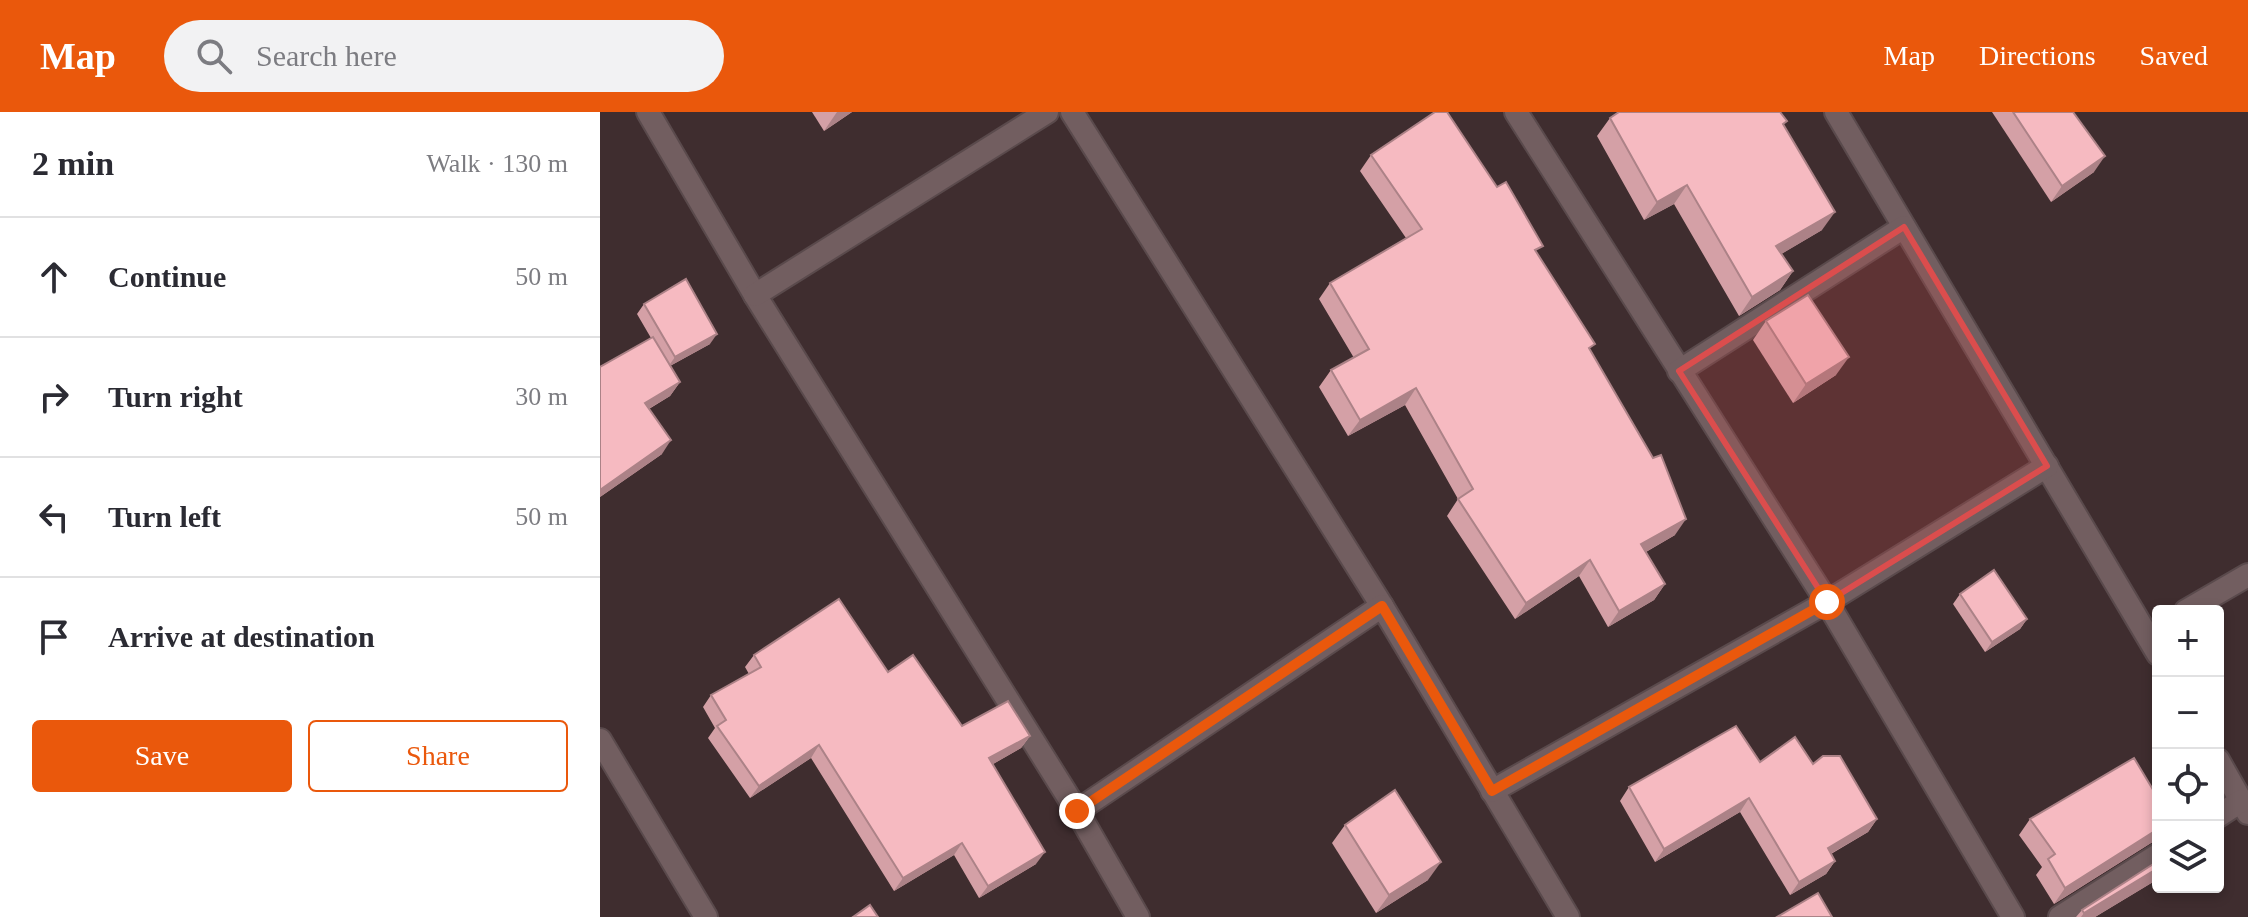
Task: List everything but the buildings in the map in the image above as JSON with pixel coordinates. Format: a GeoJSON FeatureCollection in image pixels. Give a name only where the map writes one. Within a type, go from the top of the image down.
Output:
{"type":"FeatureCollection","features":[{"type":"Feature","properties":{"kind":"street"},"geometry":{"type":"LineString","coordinates":[[648,112],[755,295],[1077,811],[1138,917]]}},
{"type":"Feature","properties":{"kind":"street"},"geometry":{"type":"LineString","coordinates":[[755,295],[1047,112]]}},
{"type":"Feature","properties":{"kind":"street"},"geometry":{"type":"LineString","coordinates":[[1072,112],[1382,606],[1568,917]]}},
{"type":"Feature","properties":{"kind":"street"},"geometry":{"type":"LineString","coordinates":[[1516,112],[1827,602],[2013,917]]}},
{"type":"Feature","properties":{"kind":"street"},"geometry":{"type":"LineString","coordinates":[[1836,112],[2047,466],[2152,630]]}},
{"type":"Feature","properties":{"kind":"street"},"geometry":{"type":"LineString","coordinates":[[1679,371],[1904,227]]}},
{"type":"Feature","properties":{"kind":"street"},"geometry":{"type":"LineString","coordinates":[[1492,791],[1827,602],[2047,466]]}},
{"type":"Feature","properties":{"kind":"street"},"geometry":{"type":"LineString","coordinates":[[2196,605],[2248,575]]}},
{"type":"Feature","properties":{"kind":"street"},"geometry":{"type":"LineString","coordinates":[[1077,811],[1382,606]]}},
{"type":"Feature","properties":{"kind":"street"},"geometry":{"type":"LineString","coordinates":[[600,740],[706,917]]}},
{"type":"Feature","properties":{"kind":"street"},"geometry":{"type":"LineString","coordinates":[[2224,770],[2245,807],[2224,814]]}},
{"type":"Feature","properties":{"kind":"street"},"geometry":{"type":"LineString","coordinates":[[2060,917],[2152,859]]}},
{"type":"Feature","properties":{"kind":"highlighted area"},"geometry":{"type":"Polygon","coordinates":[[[1904,227],[2047,466],[1827,602],[1679,371],[1904,227]]]}},
{"type":"Feature","properties":{"kind":"route"},"geometry":{"type":"LineString","coordinates":[[1077,811],[1382,606],[1492,791],[1827,602]]}}]}
